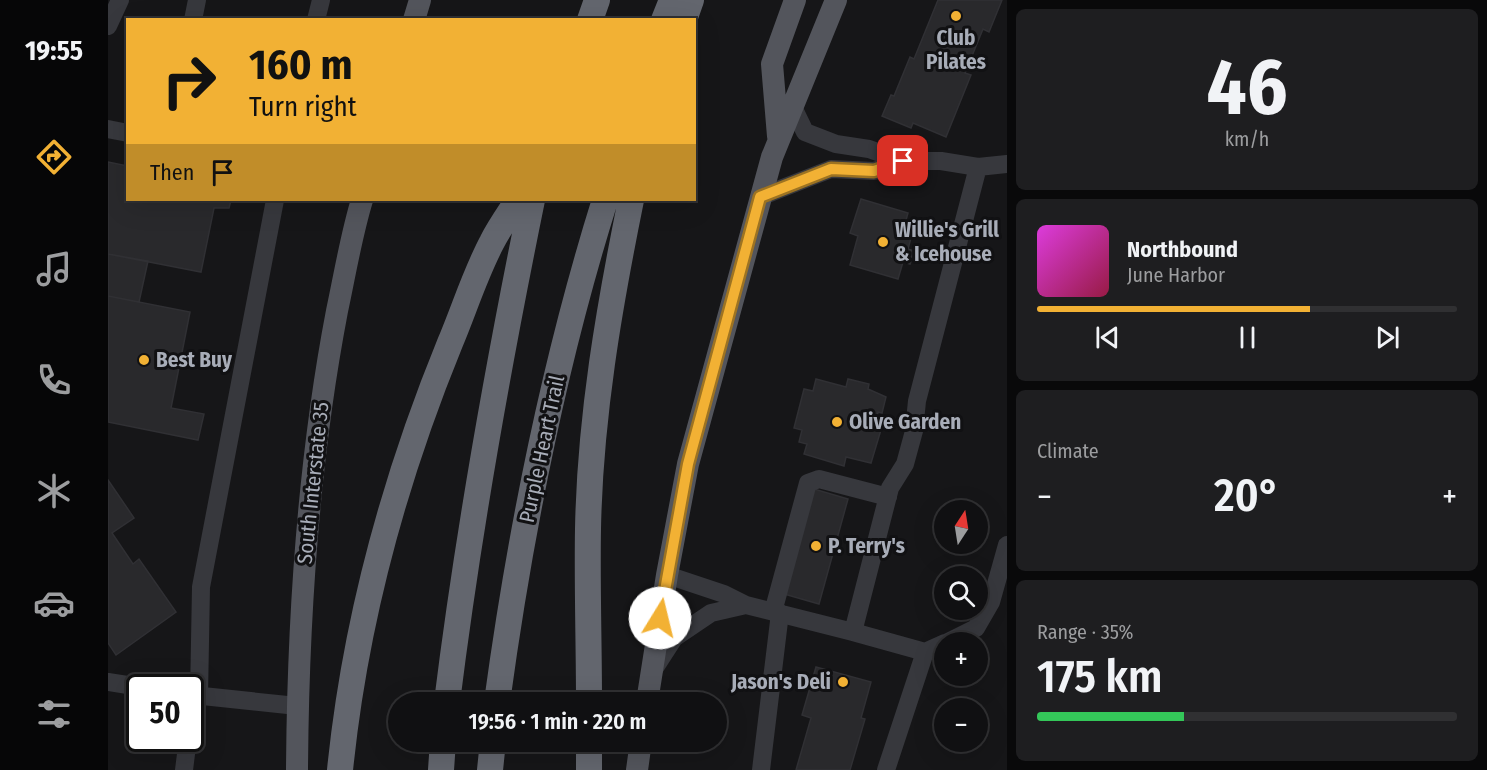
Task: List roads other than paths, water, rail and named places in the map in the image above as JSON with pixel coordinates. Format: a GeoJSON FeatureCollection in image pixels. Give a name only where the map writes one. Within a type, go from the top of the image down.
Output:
{"type":"FeatureCollection","features":[{"type":"Feature","properties":{"kind":"highway"},"geometry":{"type":"LineString","coordinates":[[591,18],[597,0]]}},
{"type":"Feature","properties":{"kind":"highway"},"geometry":{"type":"LineString","coordinates":[[665,18],[672,0]]}},
{"type":"Feature","properties":{"kind":"highway"},"geometry":{"type":"LineString","coordinates":[[685,18],[691,0]]}},
{"type":"Feature","properties":{"kind":"highway"},"geometry":{"type":"LineString","coordinates":[[340,770],[358,644],[375,565],[397,487],[420,416],[491,243],[517,201]]}},
{"type":"Feature","properties":{"kind":"highway"},"geometry":{"type":"LineString","coordinates":[[448,692],[462,579],[532,201]]}},
{"type":"Feature","properties":{"kind":"highway","name":"Purple Heart Trail"},"geometry":{"type":"LineString","coordinates":[[498,692],[510,604],[528,506],[565,341],[605,201]]}},
{"type":"Feature","properties":{"kind":"highway"},"geometry":{"type":"LineString","coordinates":[[589,692],[588,528],[598,395],[631,201]]}},
{"type":"Feature","properties":{"kind":"highway"},"geometry":{"type":"LineString","coordinates":[[441,770],[443,752]]}},
{"type":"Feature","properties":{"kind":"highway"},"geometry":{"type":"LineString","coordinates":[[490,770],[491,752]]}},
{"type":"Feature","properties":{"kind":"highway"},"geometry":{"type":"LineString","coordinates":[[589,752],[589,770]]}},
{"type":"Feature","properties":{"kind":"main road"},"geometry":{"type":"LineString","coordinates":[[415,18],[420,0]]}},
{"type":"Feature","properties":{"kind":"main road"},"geometry":{"type":"LineString","coordinates":[[778,140],[772,64],[795,0]]}},
{"type":"Feature","properties":{"kind":"main road"},"geometry":{"type":"LineString","coordinates":[[649,692],[667,575],[688,464],[760,197],[778,140],[836,0]]}},
{"type":"Feature","properties":{"kind":"main road","name":"South Interstate 35"},"geometry":{"type":"LineString","coordinates":[[297,770],[297,706],[303,567],[316,444],[328,355],[353,229],[362,201]]}},
{"type":"Feature","properties":{"kind":"main road"},"geometry":{"type":"LineString","coordinates":[[637,770],[639,752]]}},
{"type":"Feature","properties":{"kind":"lane"},"geometry":{"type":"LineString","coordinates":[[108,26],[120,0]]}},
{"type":"Feature","properties":{"kind":"lane"},"geometry":{"type":"LineString","coordinates":[[193,18],[197,0]]}},
{"type":"Feature","properties":{"kind":"lane"},"geometry":{"type":"LineString","coordinates":[[792,105],[805,132],[836,144],[869,149],[903,161]]}},
{"type":"Feature","properties":{"kind":"lane"},"geometry":{"type":"LineString","coordinates":[[108,129],[126,133]]}},
{"type":"Feature","properties":{"kind":"lane"},"geometry":{"type":"LineString","coordinates":[[760,197],[831,169],[874,171],[903,161],[941,161],[978,167],[1007,164]]}},
{"type":"Feature","properties":{"kind":"lane"},"geometry":{"type":"LineString","coordinates":[[853,632],[890,488],[905,464],[914,431],[917,400],[978,167]]}},
{"type":"Feature","properties":{"kind":"lane"},"geometry":{"type":"LineString","coordinates":[[195,674],[201,586],[275,201]]}},
{"type":"Feature","properties":{"kind":"lane"},"geometry":{"type":"LineString","coordinates":[[761,770],[776,613],[808,483],[819,479],[888,497]]}},
{"type":"Feature","properties":{"kind":"lane"},"geometry":{"type":"LineString","coordinates":[[968,632],[976,628],[991,602],[1007,546]]}},
{"type":"Feature","properties":{"kind":"lane"},"geometry":{"type":"LineString","coordinates":[[667,575],[724,594],[746,605],[925,652],[934,648]]}},
{"type":"Feature","properties":{"kind":"lane"},"geometry":{"type":"LineString","coordinates":[[652,672],[674,638],[711,613],[746,605]]}},
{"type":"Feature","properties":{"kind":"lane"},"geometry":{"type":"LineString","coordinates":[[886,770],[925,652]]}},
{"type":"Feature","properties":{"kind":"lane"},"geometry":{"type":"LineString","coordinates":[[108,682],[126,685]]}},
{"type":"Feature","properties":{"kind":"lane"},"geometry":{"type":"LineString","coordinates":[[204,696],[297,706]]}},
{"type":"Feature","properties":{"kind":"lane"},"geometry":{"type":"LineString","coordinates":[[184,770],[186,752]]}},
{"type":"Feature","properties":{"kind":"place","name":"Club Pilates"},"geometry":{"type":"Point","coordinates":[956,16]}},
{"type":"Feature","properties":{"kind":"place","name":"Willie's Grill & Icehouse"},"geometry":{"type":"Point","coordinates":[883,242]}},
{"type":"Feature","properties":{"kind":"place","name":"Best Buy"},"geometry":{"type":"Point","coordinates":[144,360]}},
{"type":"Feature","properties":{"kind":"place","name":"Olive Garden"},"geometry":{"type":"Point","coordinates":[837,422]}},
{"type":"Feature","properties":{"kind":"place","name":"P. Terry's"},"geometry":{"type":"Point","coordinates":[816,546]}},
{"type":"Feature","properties":{"kind":"place","name":"Jason's Deli"},"geometry":{"type":"Point","coordinates":[843,682]}}]}
